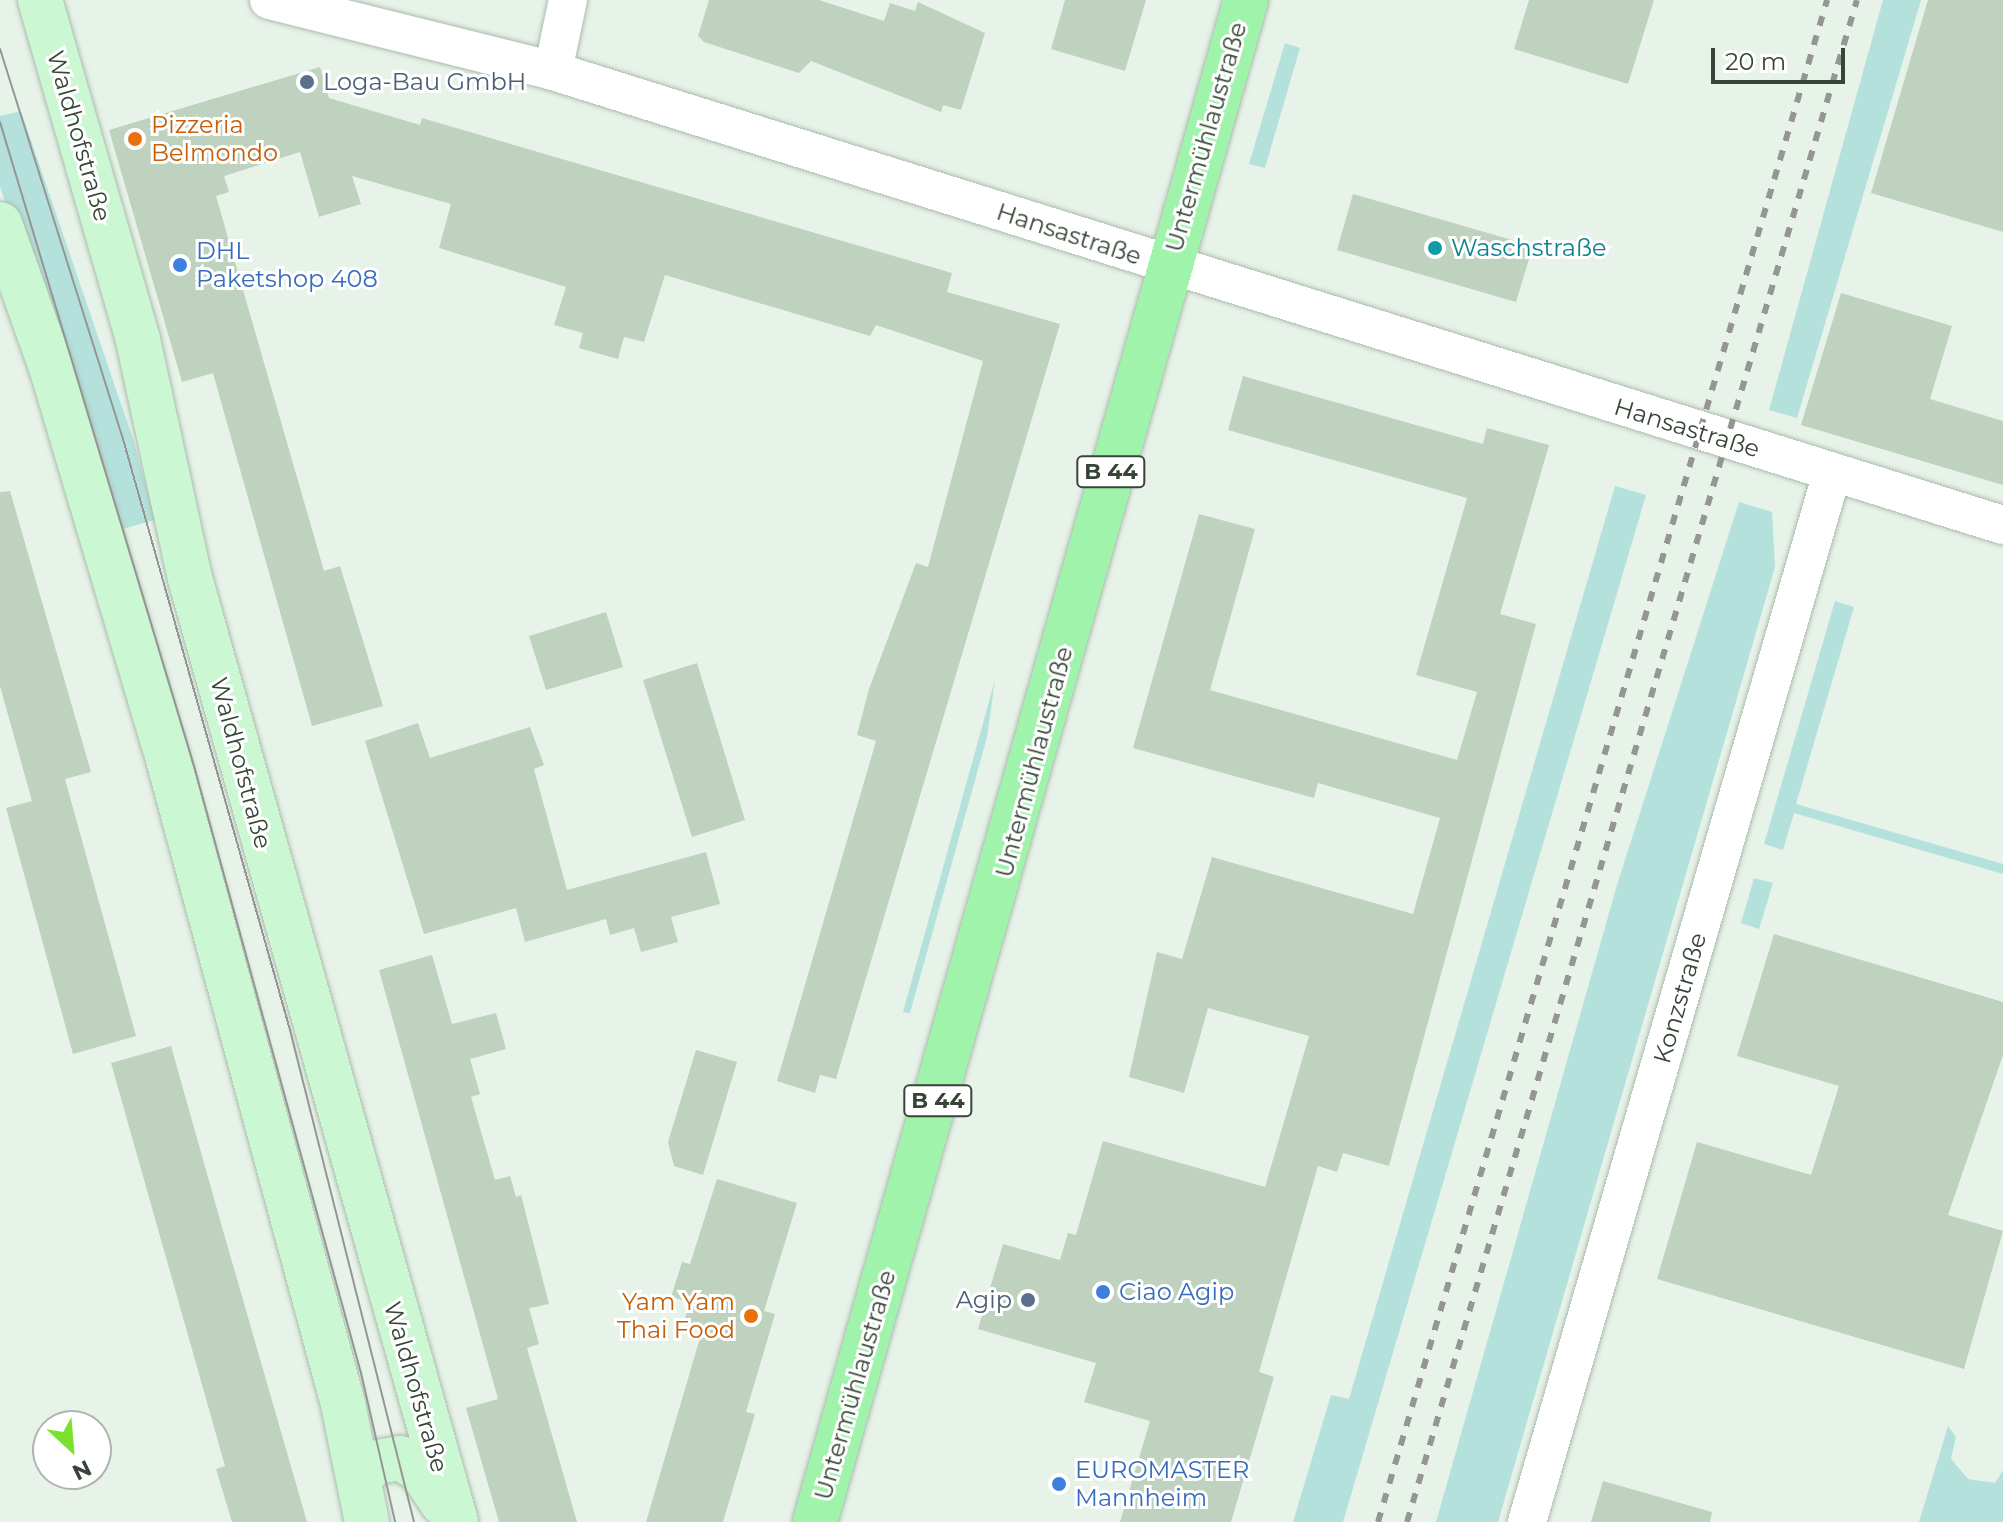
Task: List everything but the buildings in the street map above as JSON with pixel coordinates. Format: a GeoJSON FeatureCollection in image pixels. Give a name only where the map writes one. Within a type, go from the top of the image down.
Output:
{"type":"FeatureCollection","features":[{"type":"Feature","properties":{"kind":"main road","name":"Untermühlaustraße"},"geometry":{"type":"LineString","coordinates":[[815,1522],[988,933],[1168,266],[1246,0]]}},
{"type":"Feature","properties":{"kind":"street","name":"Waldhofstraße"},"geometry":{"type":"LineString","coordinates":[[40,0],[138,340],[190,578],[455,1522]]}},
{"type":"Feature","properties":{"kind":"street","name":"Hansastraße"},"geometry":{"type":"LineString","coordinates":[[269,0],[553,71],[2003,525]]}},
{"type":"Feature","properties":{"kind":"street"},"geometry":{"type":"LineString","coordinates":[[553,71],[568,0]]}},
{"type":"Feature","properties":{"kind":"street"},"geometry":{"type":"LineString","coordinates":[[0,224],[52,370],[165,748],[363,1502]]}},
{"type":"Feature","properties":{"kind":"street","name":"Konzstraße"},"geometry":{"type":"LineString","coordinates":[[1527,1522],[1832,473]]}},
{"type":"Feature","properties":{"kind":"street"},"geometry":{"type":"LineString","coordinates":[[363,1502],[380,1460],[404,1459],[455,1522]]}},
{"type":"Feature","properties":{"kind":"shaded area"},"geometry":{"type":"Polygon","coordinates":[[[1883,0],[1921,0],[1797,418],[1769,410],[1883,0]]]}},
{"type":"Feature","properties":{"kind":"shaded area"},"geometry":{"type":"Polygon","coordinates":[[[1285,43],[1300,48],[1265,168],[1249,164],[1285,43]]]}},
{"type":"Feature","properties":{"kind":"shaded area"},"geometry":{"type":"Polygon","coordinates":[[[21,111],[134,442],[155,520],[119,530],[0,187],[0,116],[21,111]]]}},
{"type":"Feature","properties":{"kind":"shaded area"},"geometry":{"type":"Polygon","coordinates":[[[1615,486],[1646,495],[1343,1522],[1293,1522],[1331,1395],[1349,1399],[1615,486]]]}},
{"type":"Feature","properties":{"kind":"shaded area"},"geometry":{"type":"Polygon","coordinates":[[[1739,502],[1772,512],[1775,567],[1498,1522],[1436,1522],[1617,885],[1739,502]]]}},
{"type":"Feature","properties":{"kind":"shaded area"},"geometry":{"type":"Polygon","coordinates":[[[1835,601],[1854,607],[1796,804],[2003,864],[2003,874],[1794,813],[1783,850],[1764,844],[1835,601]]]}},
{"type":"Feature","properties":{"kind":"shaded area"},"geometry":{"type":"Polygon","coordinates":[[[995,680],[987,737],[910,1013],[903,1012],[995,680]]]}},
{"type":"Feature","properties":{"kind":"shaded area"},"geometry":{"type":"Polygon","coordinates":[[[1754,878],[1773,883],[1759,929],[1741,923],[1754,878]]]}},
{"type":"Feature","properties":{"kind":"shaded area"},"geometry":{"type":"Polygon","coordinates":[[[1948,1426],[1956,1437],[1951,1459],[1968,1479],[1995,1483],[2003,1470],[2003,1522],[1919,1522],[1948,1426]]]}},
{"type":"Feature","properties":{"kind":"tram line"},"geometry":{"type":"LineString","coordinates":[[0,49],[123,439],[290,1030],[414,1522]]}},
{"type":"Feature","properties":{"kind":"tram line"},"geometry":{"type":"LineString","coordinates":[[0,122],[194,766],[361,1373],[395,1522]]}},
{"type":"Feature","properties":{"kind":"railway"},"geometry":{"type":"LineString","coordinates":[[1378,1522],[1827,0]]}},
{"type":"Feature","properties":{"kind":"railway"},"geometry":{"type":"LineString","coordinates":[[1407,1522],[1857,0]]}},
{"type":"Feature","properties":{"kind":"place","name":"Loga-Bau GmbH"},"geometry":{"type":"Point","coordinates":[307,82]}},
{"type":"Feature","properties":{"kind":"place","name":"Pizzeria Belmondo"},"geometry":{"type":"Point","coordinates":[135,139]}},
{"type":"Feature","properties":{"kind":"place","name":"Waschstraße"},"geometry":{"type":"Point","coordinates":[1435,248]}},
{"type":"Feature","properties":{"kind":"place","name":"DHL Paketshop 408"},"geometry":{"type":"Point","coordinates":[180,265]}},
{"type":"Feature","properties":{"kind":"place","name":"Ciao Agip"},"geometry":{"type":"Point","coordinates":[1103,1292]}},
{"type":"Feature","properties":{"kind":"place","name":"Agip"},"geometry":{"type":"Point","coordinates":[1028,1300]}},
{"type":"Feature","properties":{"kind":"place","name":"Yam Yam Thai Food"},"geometry":{"type":"Point","coordinates":[751,1316]}},
{"type":"Feature","properties":{"kind":"place","name":"EUROMASTER Mannheim"},"geometry":{"type":"Point","coordinates":[1059,1484]}}]}
